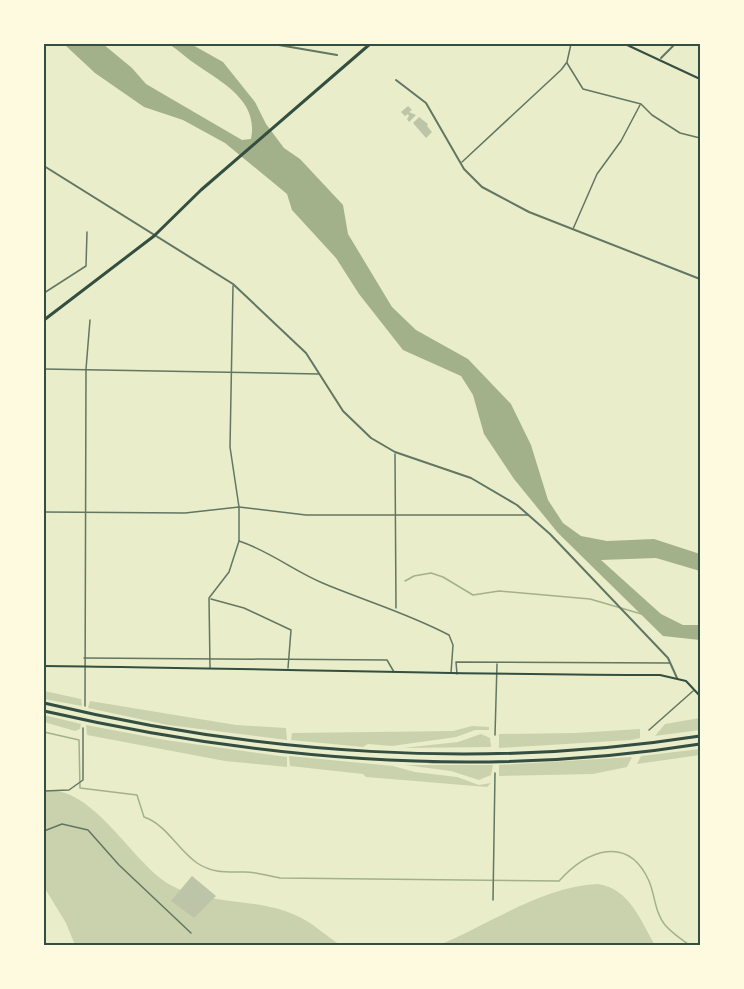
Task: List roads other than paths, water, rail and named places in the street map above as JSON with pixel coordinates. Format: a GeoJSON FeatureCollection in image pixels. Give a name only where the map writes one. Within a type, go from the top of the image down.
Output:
{"type":"FeatureCollection","features":[{"type":"Feature","properties":{"kind":"highway"},"geometry":{"type":"LineString","coordinates":[[44,320],[154,236],[201,190],[370,44]]}},
{"type":"Feature","properties":{"kind":"highway"},"geometry":{"type":"LineString","coordinates":[[44,703],[105,717],[201,734],[368,751],[523,753],[700,736]]}},
{"type":"Feature","properties":{"kind":"highway"},"geometry":{"type":"LineString","coordinates":[[44,711],[208,743],[313,755],[400,760],[524,761],[700,744]]}},
{"type":"Feature","properties":{"kind":"main road"},"geometry":{"type":"LineString","coordinates":[[625,44],[661,58],[700,79]]}},
{"type":"Feature","properties":{"kind":"main road"},"geometry":{"type":"LineString","coordinates":[[44,666],[288,668],[497,675],[660,675],[677,678],[700,696]]}},
{"type":"Feature","properties":{"kind":"street"},"geometry":{"type":"LineString","coordinates":[[273,44],[337,55]]}},
{"type":"Feature","properties":{"kind":"street"},"geometry":{"type":"LineString","coordinates":[[461,164],[551,81],[567,62],[572,44]]}},
{"type":"Feature","properties":{"kind":"street"},"geometry":{"type":"LineString","coordinates":[[661,58],[675,44]]}},
{"type":"Feature","properties":{"kind":"street"},"geometry":{"type":"LineString","coordinates":[[567,62],[583,89],[641,104],[652,115],[680,134],[700,138]]}},
{"type":"Feature","properties":{"kind":"street"},"geometry":{"type":"LineString","coordinates":[[396,80],[426,103],[461,164],[482,187],[503,200],[572,230],[700,279]]}},
{"type":"Feature","properties":{"kind":"street"},"geometry":{"type":"LineString","coordinates":[[572,230],[597,174],[621,141],[641,104]]}},
{"type":"Feature","properties":{"kind":"street"},"geometry":{"type":"LineString","coordinates":[[44,166],[154,236],[220,273],[306,354],[353,422],[395,452],[471,478],[502,494],[529,515],[670,663],[677,678]]}},
{"type":"Feature","properties":{"kind":"street"},"geometry":{"type":"LineString","coordinates":[[44,293],[86,266],[87,232]]}},
{"type":"Feature","properties":{"kind":"street"},"geometry":{"type":"LineString","coordinates":[[210,668],[209,598],[230,572],[239,541],[239,507],[230,447],[233,284]]}},
{"type":"Feature","properties":{"kind":"street"},"geometry":{"type":"LineString","coordinates":[[85,706],[86,369],[90,320]]}},
{"type":"Feature","properties":{"kind":"street"},"geometry":{"type":"LineString","coordinates":[[44,369],[320,374]]}},
{"type":"Feature","properties":{"kind":"street"},"geometry":{"type":"LineString","coordinates":[[395,452],[396,609]]}},
{"type":"Feature","properties":{"kind":"street"},"geometry":{"type":"LineString","coordinates":[[44,512],[185,513],[239,507],[283,514],[394,517],[529,515]]}},
{"type":"Feature","properties":{"kind":"street"},"geometry":{"type":"LineString","coordinates":[[239,541],[260,548],[324,584],[366,601],[396,609],[449,635],[453,645],[451,674]]}},
{"type":"Feature","properties":{"kind":"street"},"geometry":{"type":"LineString","coordinates":[[209,598],[244,608],[291,630],[288,668]]}},
{"type":"Feature","properties":{"kind":"street"},"geometry":{"type":"LineString","coordinates":[[84,658],[387,660],[395,673]]}},
{"type":"Feature","properties":{"kind":"street"},"geometry":{"type":"LineString","coordinates":[[457,674],[456,662],[670,663]]}},
{"type":"Feature","properties":{"kind":"street"},"geometry":{"type":"LineString","coordinates":[[495,735],[497,663]]}},
{"type":"Feature","properties":{"kind":"street"},"geometry":{"type":"LineString","coordinates":[[649,730],[695,690]]}},
{"type":"Feature","properties":{"kind":"street"},"geometry":{"type":"LineString","coordinates":[[44,791],[69,790],[83,780],[83,728]]}},
{"type":"Feature","properties":{"kind":"street"},"geometry":{"type":"LineString","coordinates":[[493,900],[495,773]]}},
{"type":"Feature","properties":{"kind":"street"},"geometry":{"type":"LineString","coordinates":[[44,831],[62,824],[88,830],[119,865],[191,933]]}},
{"type":"Feature","properties":{"kind":"waterway"},"geometry":{"type":"LineString","coordinates":[[405,581],[414,576],[431,573],[443,577],[473,595],[499,591],[590,599],[645,615]]}},
{"type":"Feature","properties":{"kind":"waterway"},"geometry":{"type":"LineString","coordinates":[[44,732],[79,740],[80,788],[137,795],[144,817],[166,831],[190,857],[208,869],[225,872],[251,872],[280,878],[559,881],[582,861],[594,855],[619,852],[630,857],[640,866],[649,881],[657,909],[665,925],[691,946]]}}]}
